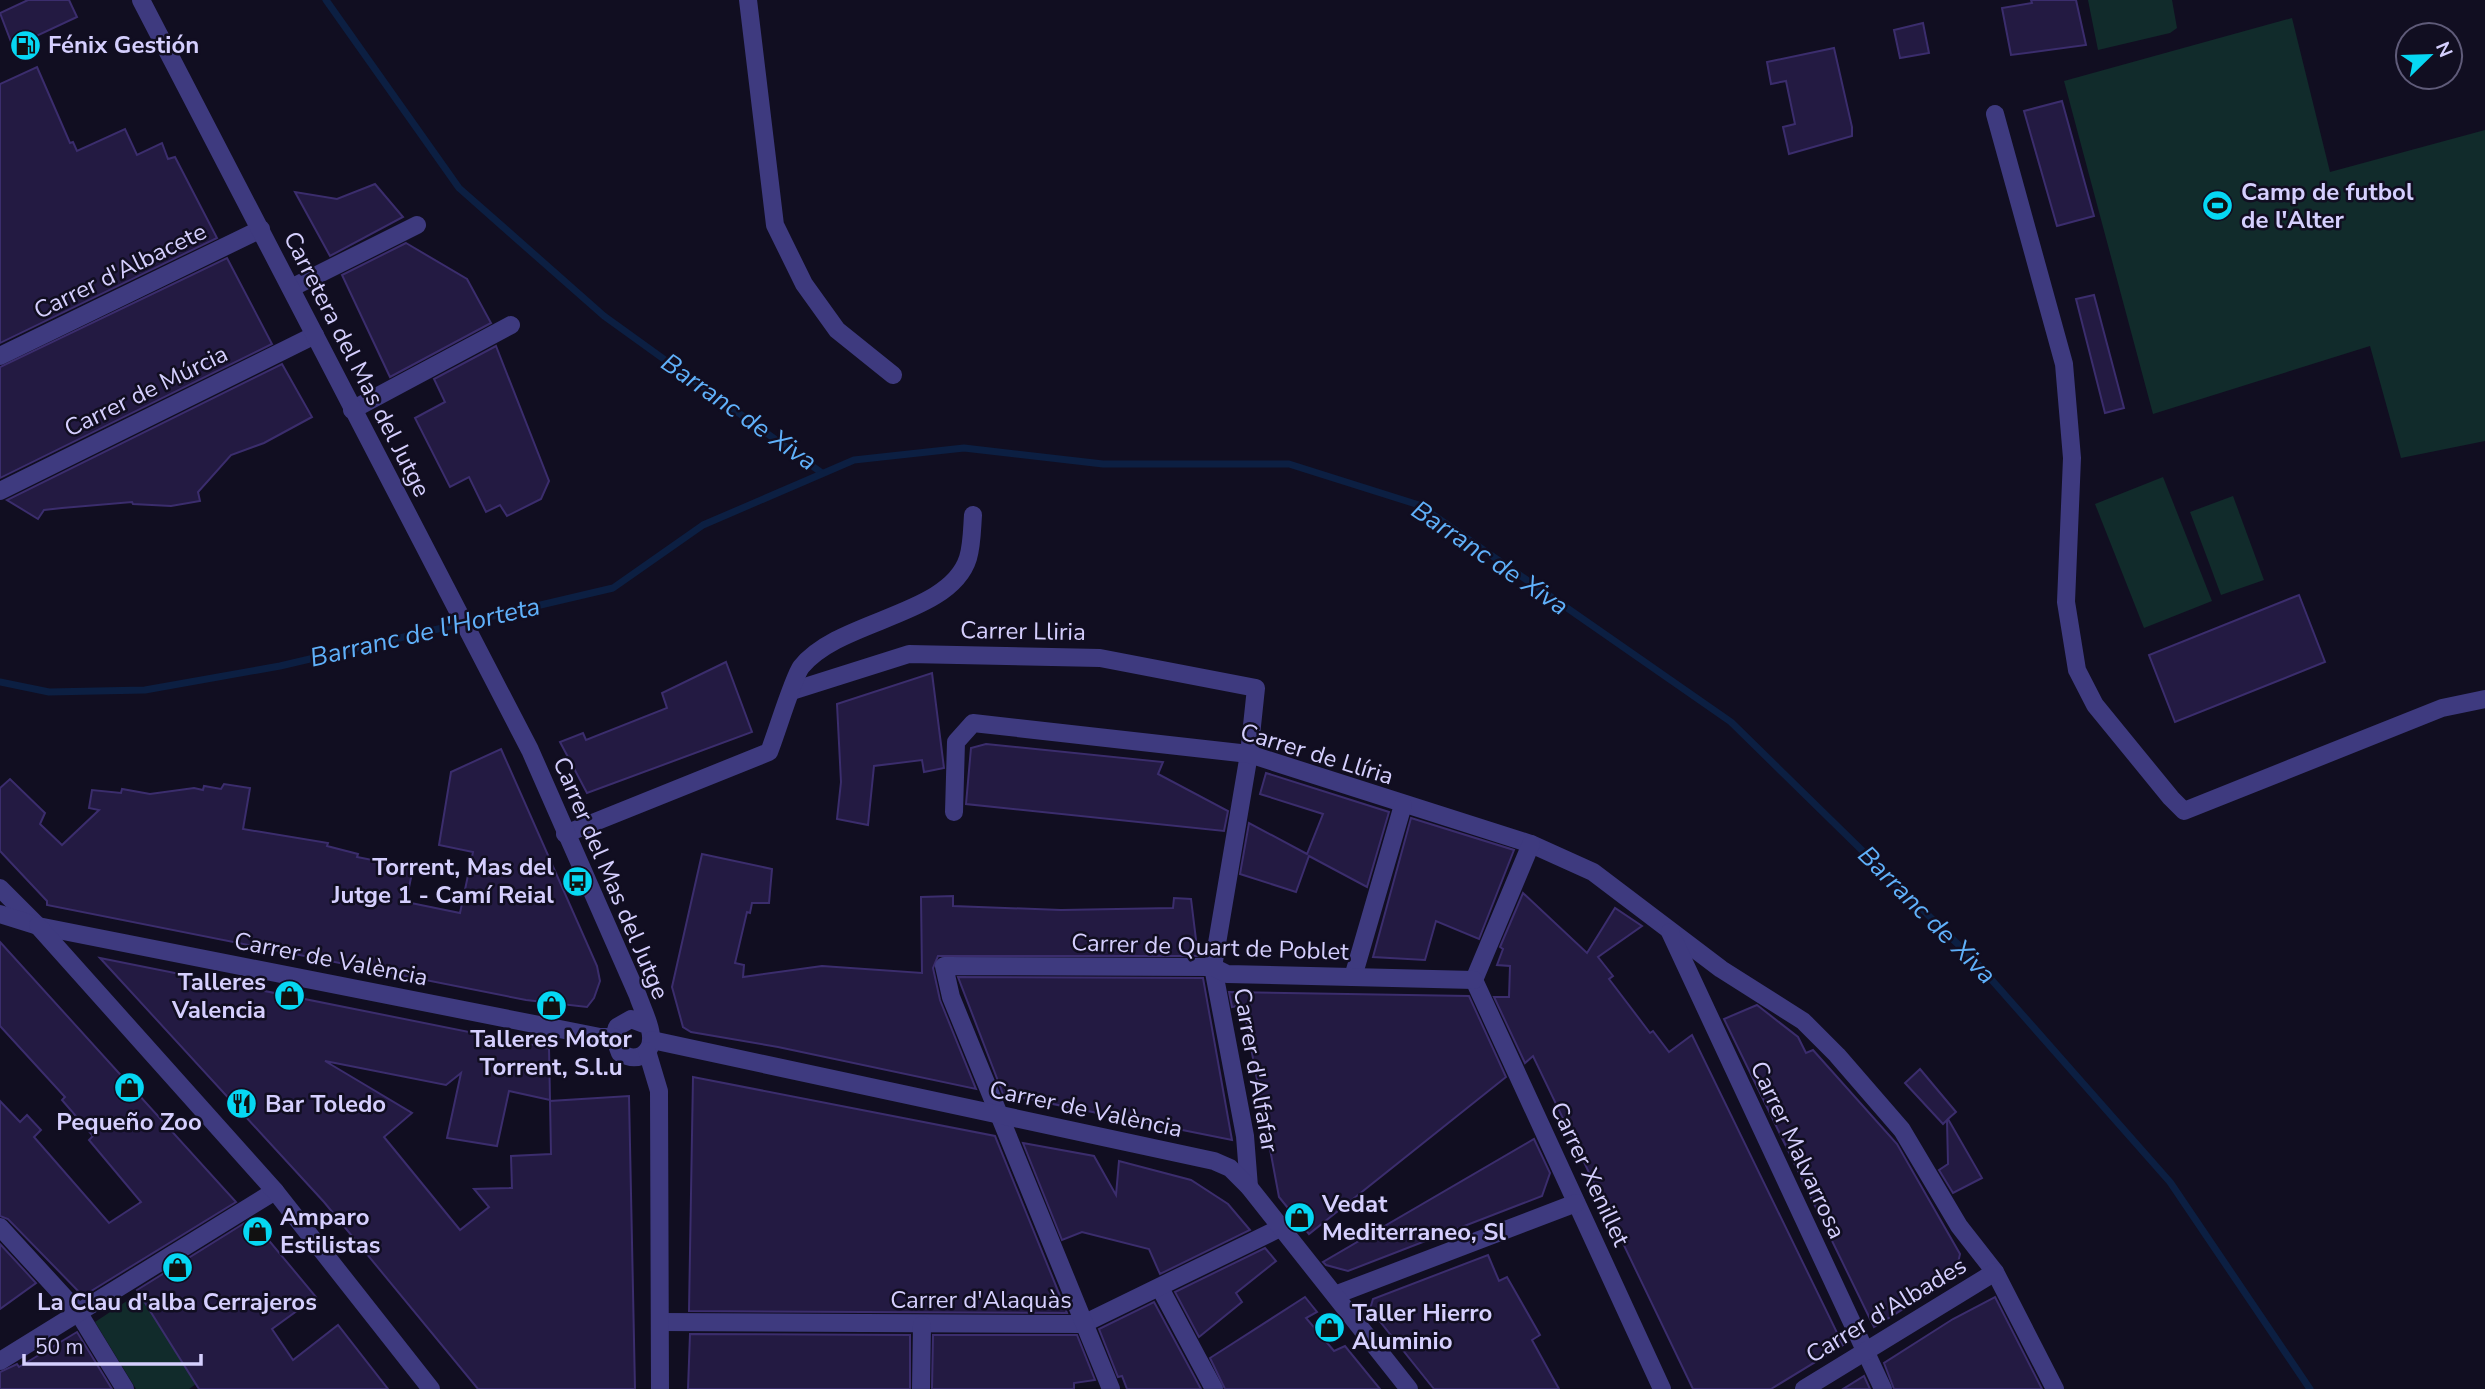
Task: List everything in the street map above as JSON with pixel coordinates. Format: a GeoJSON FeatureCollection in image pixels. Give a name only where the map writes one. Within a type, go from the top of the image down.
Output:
{"type":"FeatureCollection","features":[{"type":"Feature","properties":{"kind":"street","name":"Carretera del Mas del Jutge"},"geometry":{"type":"LineString","coordinates":[[141,0],[261,229],[385,476],[530,750]]}},
{"type":"Feature","properties":{"kind":"street"},"geometry":{"type":"LineString","coordinates":[[748,0],[775,225],[804,284],[837,330],[893,375]]}},
{"type":"Feature","properties":{"kind":"street"},"geometry":{"type":"LineString","coordinates":[[1995,114],[2064,364],[2072,458],[2066,602],[2077,670],[2095,705],[2171,798],[2184,811],[2442,708],[2485,699]]}},
{"type":"Feature","properties":{"kind":"street"},"geometry":{"type":"LineString","coordinates":[[291,288],[417,225]]}},
{"type":"Feature","properties":{"kind":"street","name":"Carrer d'Albacete"},"geometry":{"type":"LineString","coordinates":[[0,356],[261,229]]}},
{"type":"Feature","properties":{"kind":"street"},"geometry":{"type":"LineString","coordinates":[[352,410],[511,325]]}},
{"type":"Feature","properties":{"kind":"street","name":"Carrer de Múrcia"},"geometry":{"type":"LineString","coordinates":[[0,491],[314,335]]}},
{"type":"Feature","properties":{"kind":"street"},"geometry":{"type":"LineString","coordinates":[[565,834],[769,752],[801,667],[841,636],[924,601],[952,583],[968,559],[973,515]]}},
{"type":"Feature","properties":{"kind":"street","name":"Carrer Lliria"},"geometry":{"type":"LineString","coordinates":[[792,691],[909,654],[1100,658],[1256,688]]}},
{"type":"Feature","properties":{"kind":"street","name":"Carrer d'Alfafar"},"geometry":{"type":"LineString","coordinates":[[1250,1187],[1244,1136],[1213,967],[1249,754],[1256,688]]}},
{"type":"Feature","properties":{"kind":"street","name":"Carrer de Llíria"},"geometry":{"type":"LineString","coordinates":[[954,812],[956,742],[973,723],[1249,754],[1531,844],[1593,872],[1669,931],[1802,1021],[1837,1055],[1902,1130],[1959,1226],[1995,1272],[2055,1389]]}},
{"type":"Feature","properties":{"kind":"street","name":"Carrer del Mas del Jutge"},"geometry":{"type":"LineString","coordinates":[[530,750],[638,996],[649,1039],[659,1091],[660,1389]]}},
{"type":"Feature","properties":{"kind":"street"},"geometry":{"type":"LineString","coordinates":[[1353,977],[1403,805]]}},
{"type":"Feature","properties":{"kind":"street"},"geometry":{"type":"LineString","coordinates":[[1474,980],[1531,844]]}},
{"type":"Feature","properties":{"kind":"street"},"geometry":{"type":"LineString","coordinates":[[0,888],[38,926],[275,1191],[431,1389]]}},
{"type":"Feature","properties":{"kind":"street","name":"Carrer de València"},"geometry":{"type":"LineString","coordinates":[[0,914],[38,926],[600,1037],[614,1037]]}},
{"type":"Feature","properties":{"kind":"street","name":"Carrer Malvarrosa"},"geometry":{"type":"LineString","coordinates":[[1669,931],[1883,1389]]}},
{"type":"Feature","properties":{"kind":"street","name":"Carrer de Quart de Poblet"},"geometry":{"type":"LineString","coordinates":[[999,1115],[951,997],[944,966],[1213,967],[1227,974],[1474,980]]}},
{"type":"Feature","properties":{"kind":"street","name":"Carrer Xenillet"},"geometry":{"type":"LineString","coordinates":[[1474,980],[1662,1389]]}},
{"type":"Feature","properties":{"kind":"street"},"geometry":{"type":"LineString","coordinates":[[637,1019],[649,1039],[636,1057],[625,1056],[617,1048],[614,1037],[618,1027],[626,1020],[637,1019]]}},
{"type":"Feature","properties":{"kind":"street","name":"Carrer de València"},"geometry":{"type":"LineString","coordinates":[[649,1039],[1213,1161],[1230,1168],[1250,1187],[1409,1389]]}},
{"type":"Feature","properties":{"kind":"street"},"geometry":{"type":"LineString","coordinates":[[999,1115],[1111,1389]]}},
{"type":"Feature","properties":{"kind":"street"},"geometry":{"type":"LineString","coordinates":[[0,1361],[275,1191]]}},
{"type":"Feature","properties":{"kind":"street"},"geometry":{"type":"LineString","coordinates":[[1335,1294],[1576,1203]]}},
{"type":"Feature","properties":{"kind":"street"},"geometry":{"type":"LineString","coordinates":[[0,1227],[78,1312],[125,1389]]}},
{"type":"Feature","properties":{"kind":"street","name":"Carrer d'Alaquàs"},"geometry":{"type":"LineString","coordinates":[[660,1322],[1083,1324],[1280,1228]]}},
{"type":"Feature","properties":{"kind":"street","name":"Carrer d'Albades"},"geometry":{"type":"LineString","coordinates":[[1804,1389],[1995,1272]]}},
{"type":"Feature","properties":{"kind":"street"},"geometry":{"type":"LineString","coordinates":[[1160,1288],[1214,1389]]}},
{"type":"Feature","properties":{"kind":"street"},"geometry":{"type":"LineString","coordinates":[[921,1389],[922,1325]]}},
{"type":"Feature","properties":{"kind":"green space"},"geometry":{"type":"Polygon","coordinates":[[[2088,0],[2172,0],[2177,28],[2170,33],[2098,50],[2088,0]]]}},
{"type":"Feature","properties":{"kind":"green space","name":"Camp de futbol de l'Alter"},"geometry":{"type":"Polygon","coordinates":[[[2292,18],[2330,172],[2485,130],[2485,441],[2401,458],[2370,346],[2153,414],[2064,81],[2292,18]]]}},
{"type":"Feature","properties":{"kind":"green space"},"geometry":{"type":"Polygon","coordinates":[[[2163,477],[2212,601],[2144,628],[2095,504],[2163,477]]]}},
{"type":"Feature","properties":{"kind":"green space"},"geometry":{"type":"Polygon","coordinates":[[[2233,496],[2264,580],[2221,595],[2190,512],[2233,496]]]}},
{"type":"Feature","properties":{"kind":"green space"},"geometry":{"type":"Polygon","coordinates":[[[139,1293],[196,1384],[189,1389],[136,1389],[95,1322],[139,1293]]]}},
{"type":"Feature","properties":{"kind":"building"},"geometry":{"type":"Polygon","coordinates":[[[28,0],[69,0],[77,17],[13,47],[0,13],[28,0]]]}},
{"type":"Feature","properties":{"kind":"building"},"geometry":{"type":"Polygon","coordinates":[[[2031,0],[2076,0],[2086,45],[2011,55],[2002,8],[2032,3],[2031,0]]]}},
{"type":"Feature","properties":{"kind":"building"},"geometry":{"type":"Polygon","coordinates":[[[1923,23],[1929,53],[1900,58],[1894,30],[1923,23]]]}},
{"type":"Feature","properties":{"kind":"building"},"geometry":{"type":"Polygon","coordinates":[[[1834,48],[1852,136],[1789,154],[1783,127],[1795,124],[1786,81],[1771,84],[1767,62],[1834,48]]]}},
{"type":"Feature","properties":{"kind":"building"},"geometry":{"type":"Polygon","coordinates":[[[37,67],[70,143],[73,142],[77,151],[125,129],[137,155],[162,143],[168,159],[175,157],[217,238],[0,343],[0,84],[37,67]]]}},
{"type":"Feature","properties":{"kind":"building"},"geometry":{"type":"Polygon","coordinates":[[[2062,101],[2094,216],[2057,226],[2024,111],[2062,101]]]}},
{"type":"Feature","properties":{"kind":"building"},"geometry":{"type":"Polygon","coordinates":[[[375,184],[403,217],[330,256],[295,192],[337,199],[375,184]]]}},
{"type":"Feature","properties":{"kind":"building"},"geometry":{"type":"Polygon","coordinates":[[[406,243],[467,279],[491,323],[390,377],[342,275],[406,243]]]}},
{"type":"Feature","properties":{"kind":"building"},"geometry":{"type":"Polygon","coordinates":[[[227,258],[272,344],[0,478],[0,367],[227,258]]]}},
{"type":"Feature","properties":{"kind":"building"},"geometry":{"type":"Polygon","coordinates":[[[2094,295],[2124,408],[2105,413],[2076,299],[2094,295]]]}},
{"type":"Feature","properties":{"kind":"building"},"geometry":{"type":"Polygon","coordinates":[[[496,346],[549,481],[541,499],[507,516],[500,505],[486,512],[469,477],[450,487],[415,418],[445,402],[434,379],[496,346]]]}},
{"type":"Feature","properties":{"kind":"building"},"geometry":{"type":"Polygon","coordinates":[[[282,364],[312,417],[264,443],[231,455],[198,492],[200,501],[171,506],[132,502],[44,510],[38,519],[7,500],[282,364]]]}},
{"type":"Feature","properties":{"kind":"building"},"geometry":{"type":"Polygon","coordinates":[[[2299,595],[2325,662],[2175,722],[2149,655],[2299,595]]]}},
{"type":"Feature","properties":{"kind":"building"},"geometry":{"type":"Polygon","coordinates":[[[726,662],[752,732],[587,793],[560,742],[583,733],[586,740],[667,708],[662,693],[726,662]]]}},
{"type":"Feature","properties":{"kind":"building"},"geometry":{"type":"Polygon","coordinates":[[[932,673],[944,768],[924,772],[922,760],[874,766],[868,825],[837,819],[841,782],[837,704],[932,673]]]}},
{"type":"Feature","properties":{"kind":"building"},"geometry":{"type":"Polygon","coordinates":[[[986,744],[1163,762],[1158,774],[1228,811],[1224,831],[966,804],[971,748],[986,744]]]}},
{"type":"Feature","properties":{"kind":"building"},"geometry":{"type":"Polygon","coordinates":[[[501,749],[597,966],[600,981],[594,998],[587,1007],[526,1000],[47,905],[47,901],[0,851],[0,788],[10,779],[45,813],[40,824],[62,845],[99,810],[89,808],[92,790],[121,793],[122,789],[150,794],[194,788],[203,790],[204,786],[221,789],[224,784],[250,788],[243,829],[328,843],[327,846],[358,854],[357,857],[413,868],[406,902],[460,913],[473,852],[439,845],[451,772],[501,749]]]}},
{"type":"Feature","properties":{"kind":"building"},"geometry":{"type":"Polygon","coordinates":[[[1266,773],[1389,812],[1367,887],[1309,856],[1296,892],[1240,874],[1249,823],[1307,854],[1323,814],[1260,794],[1266,773]]]}},
{"type":"Feature","properties":{"kind":"building"},"geometry":{"type":"Polygon","coordinates":[[[1411,818],[1514,850],[1479,939],[1436,921],[1425,960],[1373,957],[1411,818]]]}},
{"type":"Feature","properties":{"kind":"building"},"geometry":{"type":"Polygon","coordinates":[[[702,854],[772,869],[769,903],[752,903],[750,913],[747,912],[735,963],[744,965],[743,977],[822,966],[922,973],[921,897],[953,896],[953,906],[1061,910],[1173,908],[1174,898],[1191,899],[1198,956],[938,956],[933,968],[940,1000],[976,1089],[778,1047],[691,1032],[683,1027],[672,987],[702,854]]]}},
{"type":"Feature","properties":{"kind":"building"},"geometry":{"type":"Polygon","coordinates":[[[1523,893],[1587,953],[1615,908],[1642,926],[1598,957],[1613,976],[1609,979],[1650,1033],[1653,1031],[1669,1052],[1692,1035],[1843,1345],[1771,1389],[1693,1389],[1533,1056],[1525,1063],[1494,997],[1509,997],[1510,966],[1497,965],[1503,949],[1500,947],[1523,893]]]}},
{"type":"Feature","properties":{"kind":"building"},"geometry":{"type":"Polygon","coordinates":[[[0,942],[236,1202],[83,1296],[8,1219],[0,1216],[0,1101],[20,1122],[27,1115],[41,1130],[34,1137],[109,1223],[141,1202],[89,1140],[93,1136],[62,1100],[65,1097],[0,1026],[0,942]]]}},
{"type":"Feature","properties":{"kind":"building"},"geometry":{"type":"Polygon","coordinates":[[[100,958],[549,1048],[550,1100],[509,1091],[497,1146],[447,1138],[461,1073],[446,1085],[325,1061],[412,1113],[384,1137],[460,1230],[489,1207],[474,1189],[512,1188],[511,1156],[551,1154],[550,1101],[629,1096],[635,1389],[478,1389],[324,1202],[100,958]]]}},
{"type":"Feature","properties":{"kind":"building"},"geometry":{"type":"Polygon","coordinates":[[[958,977],[1203,978],[1232,1140],[1003,1094],[958,977]]]}},
{"type":"Feature","properties":{"kind":"building"},"geometry":{"type":"Polygon","coordinates":[[[1229,992],[1469,996],[1506,1077],[1309,1234],[1279,1197],[1243,1005],[1232,1007],[1229,992]]]}},
{"type":"Feature","properties":{"kind":"building"},"geometry":{"type":"Polygon","coordinates":[[[1757,1005],[1798,1037],[1806,1053],[1813,1050],[1897,1144],[1960,1254],[1955,1277],[1874,1327],[1724,1019],[1757,1005]]]}},
{"type":"Feature","properties":{"kind":"building"},"geometry":{"type":"Polygon","coordinates":[[[1920,1069],[1956,1112],[1948,1119],[1982,1178],[1953,1193],[1939,1170],[1948,1164],[1947,1120],[1943,1124],[1905,1083],[1920,1069]]]}},
{"type":"Feature","properties":{"kind":"building"},"geometry":{"type":"Polygon","coordinates":[[[693,1077],[995,1136],[1067,1313],[689,1311],[693,1077]]]}},
{"type":"Feature","properties":{"kind":"building"},"geometry":{"type":"Polygon","coordinates":[[[1534,1139],[1550,1173],[1542,1196],[1348,1271],[1323,1262],[1534,1139]]]}},
{"type":"Feature","properties":{"kind":"building"},"geometry":{"type":"Polygon","coordinates":[[[1023,1143],[1094,1156],[1116,1195],[1119,1161],[1191,1180],[1228,1204],[1250,1230],[1160,1274],[1149,1249],[1082,1232],[1062,1240],[1023,1143]]]}},
{"type":"Feature","properties":{"kind":"building"},"geometry":{"type":"Polygon","coordinates":[[[251,1219],[316,1297],[272,1329],[293,1360],[338,1325],[388,1389],[199,1389],[137,1290],[251,1219]]]}},
{"type":"Feature","properties":{"kind":"building"},"geometry":{"type":"Polygon","coordinates":[[[0,1244],[36,1283],[0,1309],[0,1244]]]}},
{"type":"Feature","properties":{"kind":"building"},"geometry":{"type":"Polygon","coordinates":[[[1265,1248],[1276,1261],[1236,1293],[1242,1302],[1199,1337],[1175,1292],[1265,1248]]]}},
{"type":"Feature","properties":{"kind":"building"},"geometry":{"type":"Polygon","coordinates":[[[1488,1255],[1499,1281],[1507,1277],[1540,1335],[1532,1340],[1559,1389],[1434,1389],[1370,1309],[1373,1299],[1488,1255]]]}},
{"type":"Feature","properties":{"kind":"building"},"geometry":{"type":"Polygon","coordinates":[[[1305,1297],[1317,1312],[1306,1318],[1334,1351],[1345,1346],[1380,1389],[1225,1389],[1210,1358],[1305,1297]]]}},
{"type":"Feature","properties":{"kind":"building"},"geometry":{"type":"Polygon","coordinates":[[[1995,1297],[2042,1389],[1894,1389],[1884,1363],[1953,1319],[1995,1297]]]}},
{"type":"Feature","properties":{"kind":"building"},"geometry":{"type":"Polygon","coordinates":[[[1154,1302],[1201,1389],[1127,1389],[1122,1376],[1118,1377],[1099,1329],[1154,1302]]]}},
{"type":"Feature","properties":{"kind":"building"},"geometry":{"type":"Polygon","coordinates":[[[77,1332],[112,1389],[0,1389],[0,1372],[17,1364],[19,1367],[77,1332]]]}},
{"type":"Feature","properties":{"kind":"building"},"geometry":{"type":"Polygon","coordinates":[[[690,1334],[910,1335],[910,1389],[688,1389],[690,1334]]]}},
{"type":"Feature","properties":{"kind":"building"},"geometry":{"type":"Polygon","coordinates":[[[933,1335],[1077,1335],[1095,1380],[1074,1383],[1074,1389],[932,1389],[933,1335]]]}},
{"type":"Feature","properties":{"kind":"building"},"geometry":{"type":"Polygon","coordinates":[[[1864,1376],[1870,1389],[1843,1389],[1864,1376]]]}},
{"type":"Feature","properties":{"kind":"waterway","name":"Barranc de Xiva"},"geometry":{"type":"LineString","coordinates":[[326,0],[459,188],[604,316],[822,473]]}},
{"type":"Feature","properties":{"kind":"waterway","name":"Barranc de Xiva"},"geometry":{"type":"LineString","coordinates":[[0,682],[49,692],[145,690],[280,666],[613,588],[703,525],[854,460],[964,448],[1103,464],[1289,464],[1419,505],[1731,722],[1975,961],[2170,1182],[2310,1389]]}},
{"type":"Feature","properties":{"kind":"place","name":"Fénix Gestión"},"geometry":{"type":"Point","coordinates":[25,45]}},
{"type":"Feature","properties":{"kind":"place","name":"Camp de futbol de l'Alter"},"geometry":{"type":"Point","coordinates":[2218,206]}},
{"type":"Feature","properties":{"kind":"place","name":"Torrent, Mas del Jutge 1 - Camí Reial"},"geometry":{"type":"Point","coordinates":[577,881]}},
{"type":"Feature","properties":{"kind":"place","name":"Talleres Valencia"},"geometry":{"type":"Point","coordinates":[289,996]}},
{"type":"Feature","properties":{"kind":"place","name":"Talleres Motor Torrent, S.l.u"},"geometry":{"type":"Point","coordinates":[551,1005]}},
{"type":"Feature","properties":{"kind":"place","name":"Pequeño Zoo"},"geometry":{"type":"Point","coordinates":[129,1088]}},
{"type":"Feature","properties":{"kind":"place","name":"Bar Toledo"},"geometry":{"type":"Point","coordinates":[242,1104]}},
{"type":"Feature","properties":{"kind":"place","name":"Vedat Mediterraneo, Sl"},"geometry":{"type":"Point","coordinates":[1299,1218]}},
{"type":"Feature","properties":{"kind":"place","name":"Amparo Estilistas"},"geometry":{"type":"Point","coordinates":[257,1231]}},
{"type":"Feature","properties":{"kind":"place","name":"La Clau d'alba Cerrajeros"},"geometry":{"type":"Point","coordinates":[177,1268]}},
{"type":"Feature","properties":{"kind":"place","name":"Taller Hierro Aluminio"},"geometry":{"type":"Point","coordinates":[1329,1327]}},
{"type":"Feature","properties":{"kind":"water label","name":"Barranc de l'Horteta"},"geometry":{"type":"Point","coordinates":[425,632]}}]}
